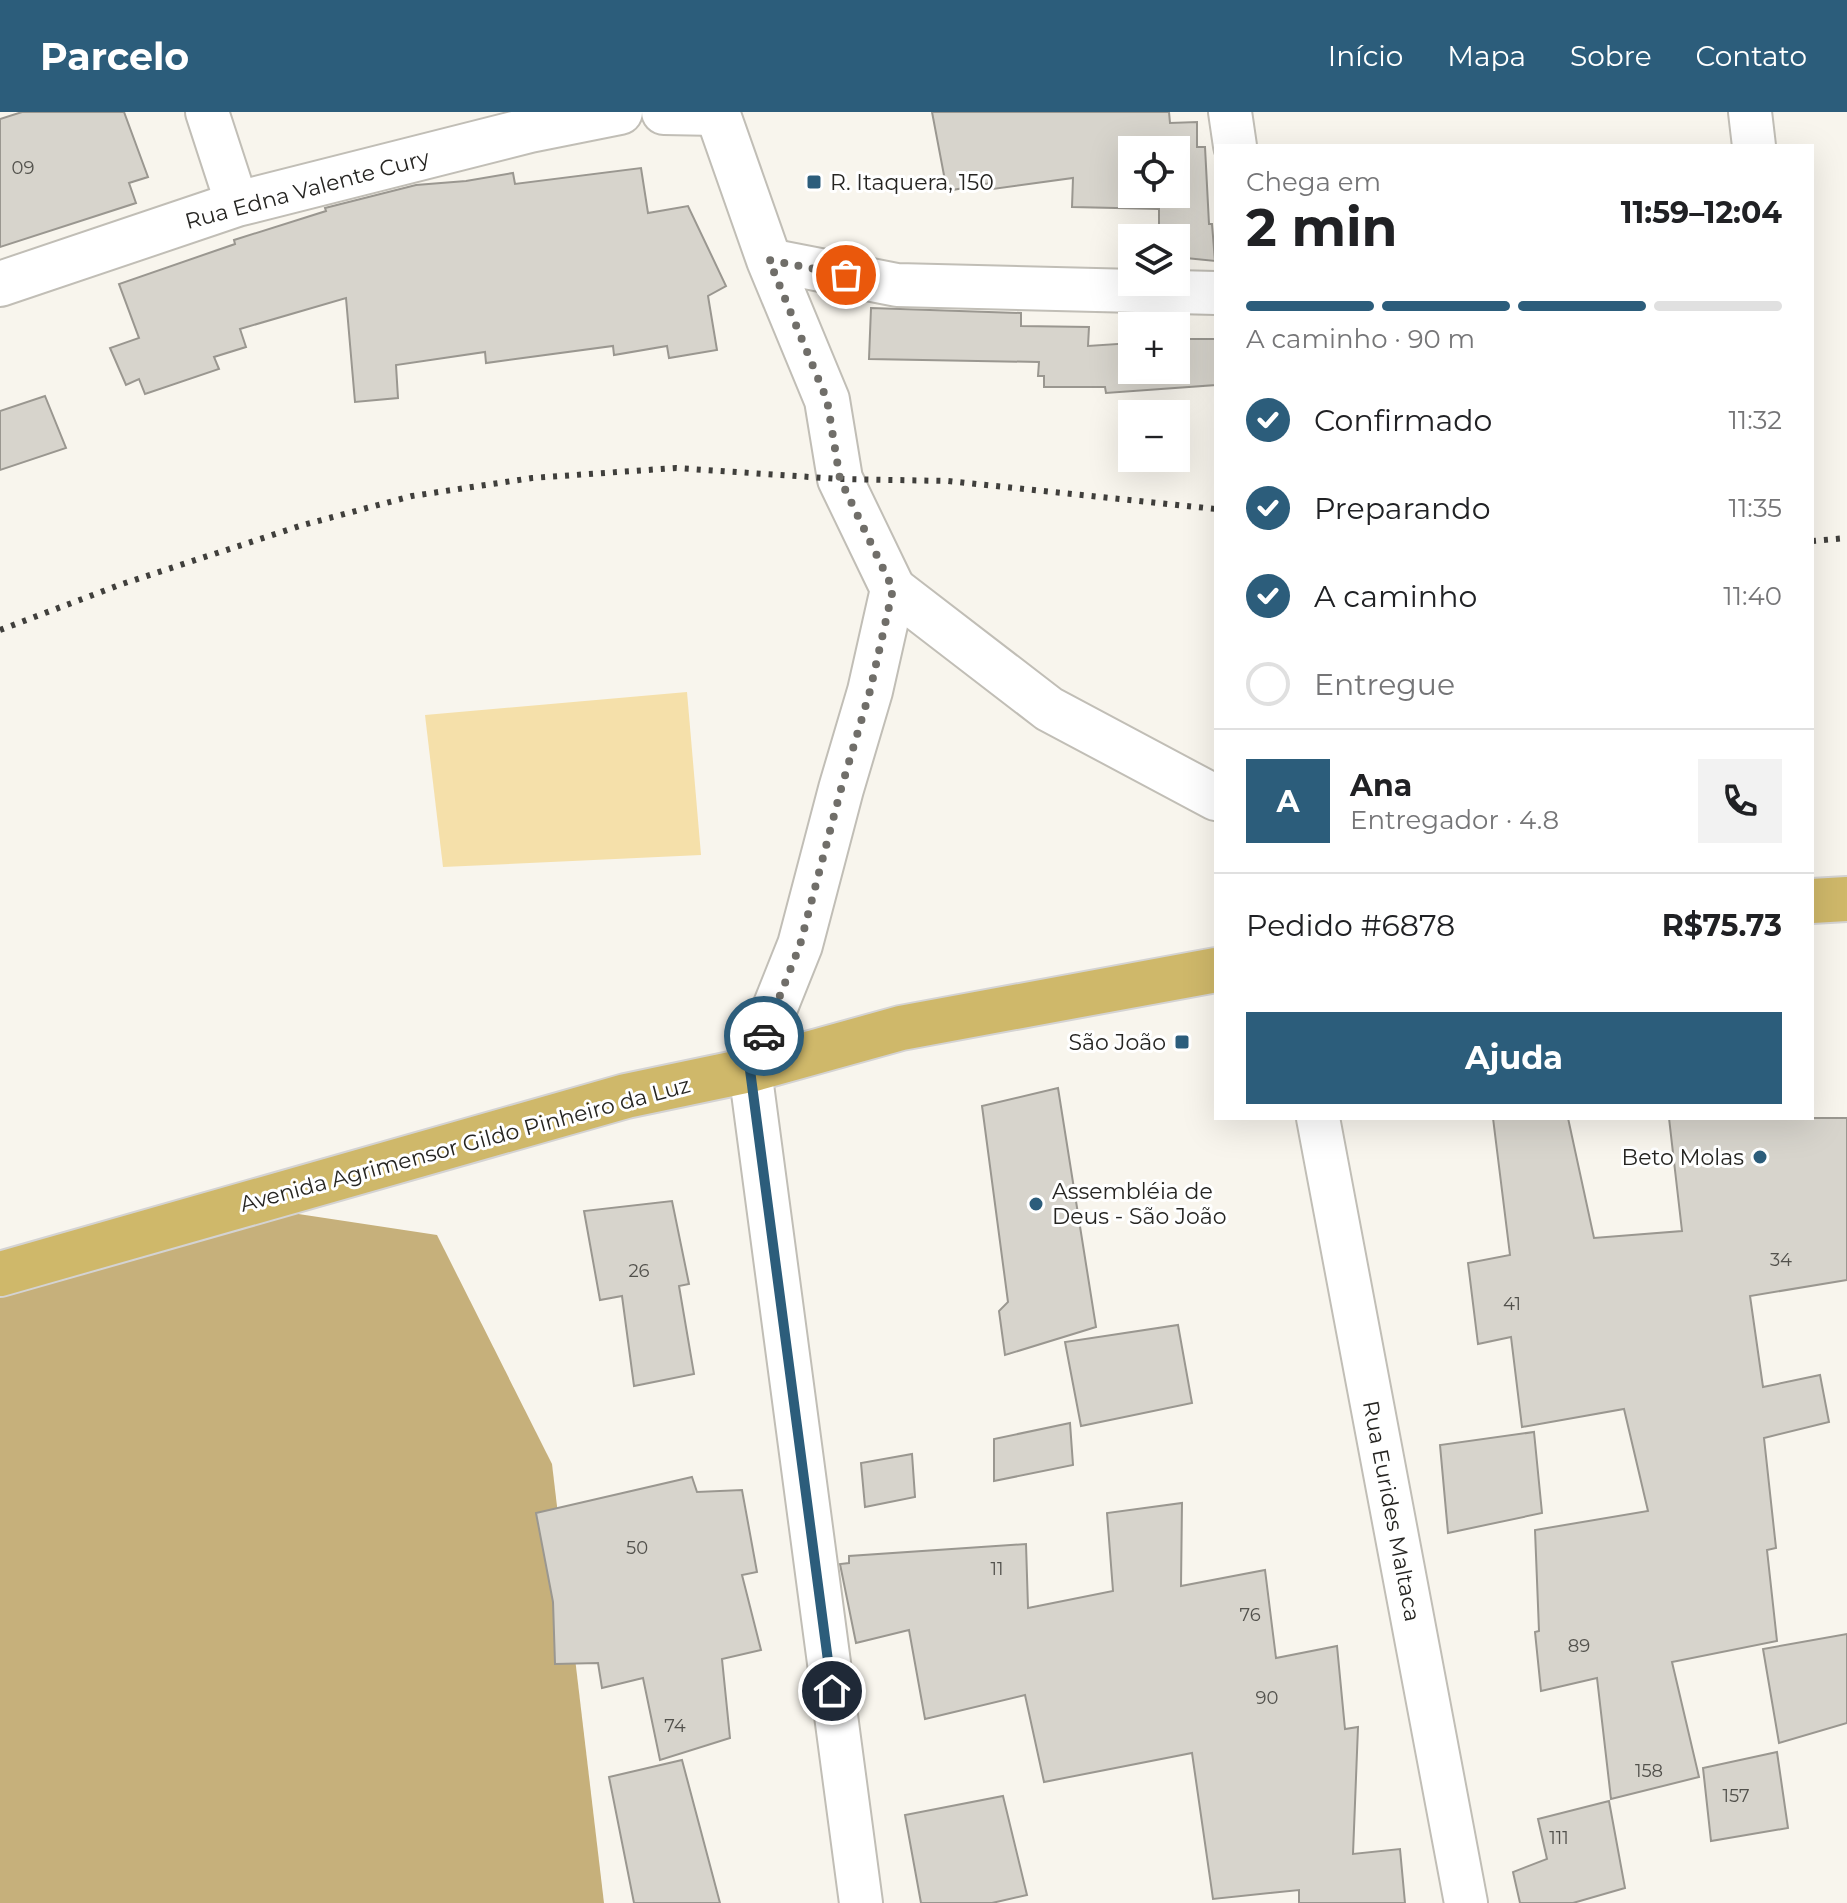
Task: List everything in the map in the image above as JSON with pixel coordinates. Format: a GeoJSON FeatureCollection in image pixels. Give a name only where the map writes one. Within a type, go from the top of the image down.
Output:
{"type":"FeatureCollection","features":[{"type":"Feature","properties":{"kind":"main road","name":"Rua Edna Valente Cury"},"geometry":{"type":"LineString","coordinates":[[0,284],[237,204],[530,130],[620,112]]}},
{"type":"Feature","properties":{"kind":"main road"},"geometry":{"type":"LineString","coordinates":[[664,112],[717,112],[769,260],[827,400],[840,479],[893,589],[1049,709],[1214,797]]}},
{"type":"Feature","properties":{"kind":"main road"},"geometry":{"type":"LineString","coordinates":[[750,1070],[800,945],[870,691],[893,589]]}},
{"type":"Feature","properties":{"kind":"main road"},"geometry":{"type":"LineString","coordinates":[[1814,901],[1847,899]]}},
{"type":"Feature","properties":{"kind":"main road","name":"Avenida Agrimensor Gildo Pinheiro da Luz"},"geometry":{"type":"LineString","coordinates":[[0,1274],[626,1096],[750,1070],[901,1028],[1214,970]]}},
{"type":"Feature","properties":{"kind":"street"},"geometry":{"type":"LineString","coordinates":[[207,112],[237,204]]}},
{"type":"Feature","properties":{"kind":"street"},"geometry":{"type":"LineString","coordinates":[[1230,112],[1235,144]]}},
{"type":"Feature","properties":{"kind":"street"},"geometry":{"type":"LineString","coordinates":[[1750,112],[1754,144]]}},
{"type":"Feature","properties":{"kind":"street"},"geometry":{"type":"LineString","coordinates":[[769,260],[897,285],[1214,293]]}},
{"type":"Feature","properties":{"kind":"street"},"geometry":{"type":"LineString","coordinates":[[750,1070],[861,1903]]}},
{"type":"Feature","properties":{"kind":"street","name":"Rua Eurides Maltaca"},"geometry":{"type":"LineString","coordinates":[[1318,1120],[1466,1903]]}},
{"type":"Feature","properties":{"kind":"shaded area"},"geometry":{"type":"Polygon","coordinates":[[[687,692],[701,855],[443,867],[425,715],[687,692]]]}},
{"type":"Feature","properties":{"kind":"shaded area"},"geometry":{"type":"Polygon","coordinates":[[[272,1210],[437,1235],[552,1464],[604,1903],[0,1903],[0,1290],[272,1210]]]}},
{"type":"Feature","properties":{"kind":"building"},"geometry":{"type":"Polygon","coordinates":[[[22,112],[124,112],[148,177],[129,183],[136,203],[0,247],[0,119],[22,112]]]}},
{"type":"Feature","properties":{"kind":"building"},"geometry":{"type":"Polygon","coordinates":[[[932,112],[1169,112],[1170,123],[1197,122],[1197,147],[1205,147],[1214,261],[1190,258],[1190,224],[1159,224],[1159,209],[1072,207],[1073,178],[993,189],[991,183],[947,191],[932,112]]]}},
{"type":"Feature","properties":{"kind":"building"},"geometry":{"type":"Polygon","coordinates":[[[641,168],[648,213],[688,206],[726,286],[708,296],[717,350],[669,358],[667,346],[614,355],[613,346],[486,363],[485,352],[396,365],[398,398],[355,402],[346,298],[240,329],[246,347],[214,357],[219,369],[145,394],[139,379],[126,385],[110,348],[139,338],[119,284],[235,244],[234,240],[326,211],[325,208],[416,185],[513,173],[515,184],[641,168]]]}},
{"type":"Feature","properties":{"kind":"building"},"geometry":{"type":"Polygon","coordinates":[[[871,308],[1021,313],[1021,326],[1089,327],[1088,346],[1118,344],[1118,384],[1190,384],[1190,339],[1214,339],[1214,385],[1106,393],[1105,387],[1044,387],[1044,376],[1038,376],[1039,362],[869,359],[871,308]]]}},
{"type":"Feature","properties":{"kind":"building"},"geometry":{"type":"Polygon","coordinates":[[[45,396],[66,448],[0,470],[0,411],[45,396]]]}},
{"type":"Feature","properties":{"kind":"building","name":"Assembléia de Deus - São João"},"geometry":{"type":"Polygon","coordinates":[[[1058,1088],[1096,1327],[1005,1355],[999,1311],[1008,1302],[982,1106],[1058,1088]]]}},
{"type":"Feature","properties":{"kind":"building"},"geometry":{"type":"Polygon","coordinates":[[[1847,1118],[1847,1280],[1750,1296],[1763,1387],[1820,1375],[1829,1422],[1764,1438],[1776,1548],[1767,1550],[1777,1641],[1672,1662],[1699,1777],[1611,1799],[1597,1678],[1541,1691],[1535,1632],[1539,1631],[1535,1530],[1648,1511],[1624,1409],[1522,1427],[1511,1337],[1478,1344],[1468,1263],[1510,1255],[1493,1120],[1568,1120],[1594,1238],[1682,1231],[1669,1120],[1847,1118]]]}},
{"type":"Feature","properties":{"kind":"building"},"geometry":{"type":"Polygon","coordinates":[[[672,1201],[689,1284],[679,1286],[694,1374],[634,1386],[622,1296],[600,1300],[584,1211],[672,1201]]]}},
{"type":"Feature","properties":{"kind":"building"},"geometry":{"type":"Polygon","coordinates":[[[1178,1325],[1192,1403],[1081,1426],[1065,1342],[1178,1325]]]}},
{"type":"Feature","properties":{"kind":"building"},"geometry":{"type":"Polygon","coordinates":[[[1070,1423],[1073,1465],[994,1481],[994,1439],[1070,1423]]]}},
{"type":"Feature","properties":{"kind":"building"},"geometry":{"type":"Polygon","coordinates":[[[1534,1432],[1542,1513],[1448,1533],[1440,1445],[1534,1432]]]}},
{"type":"Feature","properties":{"kind":"building"},"geometry":{"type":"Polygon","coordinates":[[[912,1454],[915,1497],[865,1507],[861,1463],[912,1454]]]}},
{"type":"Feature","properties":{"kind":"building"},"geometry":{"type":"Polygon","coordinates":[[[692,1477],[697,1492],[742,1490],[757,1572],[742,1575],[761,1650],[722,1659],[730,1738],[660,1760],[643,1678],[602,1688],[598,1663],[555,1664],[553,1602],[536,1513],[692,1477]]]}},
{"type":"Feature","properties":{"kind":"building"},"geometry":{"type":"Polygon","coordinates":[[[1182,1503],[1181,1586],[1265,1570],[1276,1658],[1337,1646],[1345,1729],[1358,1727],[1353,1854],[1400,1849],[1405,1903],[1299,1903],[1299,1890],[1213,1899],[1192,1753],[1044,1782],[1025,1695],[925,1719],[909,1630],[856,1643],[840,1564],[849,1563],[849,1556],[1026,1544],[1028,1608],[1113,1591],[1107,1513],[1182,1503]]]}},
{"type":"Feature","properties":{"kind":"building"},"geometry":{"type":"Polygon","coordinates":[[[1847,1634],[1847,1723],[1779,1743],[1763,1649],[1847,1634]]]}},
{"type":"Feature","properties":{"kind":"building"},"geometry":{"type":"Polygon","coordinates":[[[1777,1752],[1788,1828],[1711,1841],[1703,1768],[1777,1752]]]}},
{"type":"Feature","properties":{"kind":"building"},"geometry":{"type":"Polygon","coordinates":[[[682,1760],[720,1903],[634,1903],[609,1777],[682,1760]]]}},
{"type":"Feature","properties":{"kind":"building"},"geometry":{"type":"Polygon","coordinates":[[[1003,1796],[1027,1895],[992,1903],[921,1903],[905,1815],[1003,1796]]]}},
{"type":"Feature","properties":{"kind":"building"},"geometry":{"type":"Polygon","coordinates":[[[1609,1801],[1625,1888],[1573,1903],[1520,1903],[1513,1872],[1547,1859],[1538,1819],[1609,1801]]]}},
{"type":"Feature","properties":{"kind":"railway"},"geometry":{"type":"LineString","coordinates":[[0,630],[122,584],[303,525],[412,496],[532,478],[676,468],[840,479],[948,481],[1214,509]]}},
{"type":"Feature","properties":{"kind":"railway"},"geometry":{"type":"LineString","coordinates":[[1814,541],[1847,538]]}},
{"type":"Feature","properties":{"kind":"way so far"},"geometry":{"type":"LineString","coordinates":[[764,1036],[800,945],[870,691],[893,589],[840,479],[827,400],[769,260],[846,275]]}},
{"type":"Feature","properties":{"kind":"place","name":"R. Itaquera, 150"},"geometry":{"type":"Point","coordinates":[814,182]}},
{"type":"Feature","properties":{"kind":"place","name":"São João"},"geometry":{"type":"Point","coordinates":[1182,1042]}},
{"type":"Feature","properties":{"kind":"place","name":"Beto Molas"},"geometry":{"type":"Point","coordinates":[1760,1157]}},
{"type":"Feature","properties":{"kind":"place","name":"Assembléia de Deus - São João"},"geometry":{"type":"Point","coordinates":[1036,1204]}},
{"type":"Feature","properties":{"kind":"route"},"geometry":{"type":"LineString","coordinates":[[764,1036],[750,1070],[832,1691]]}}]}
